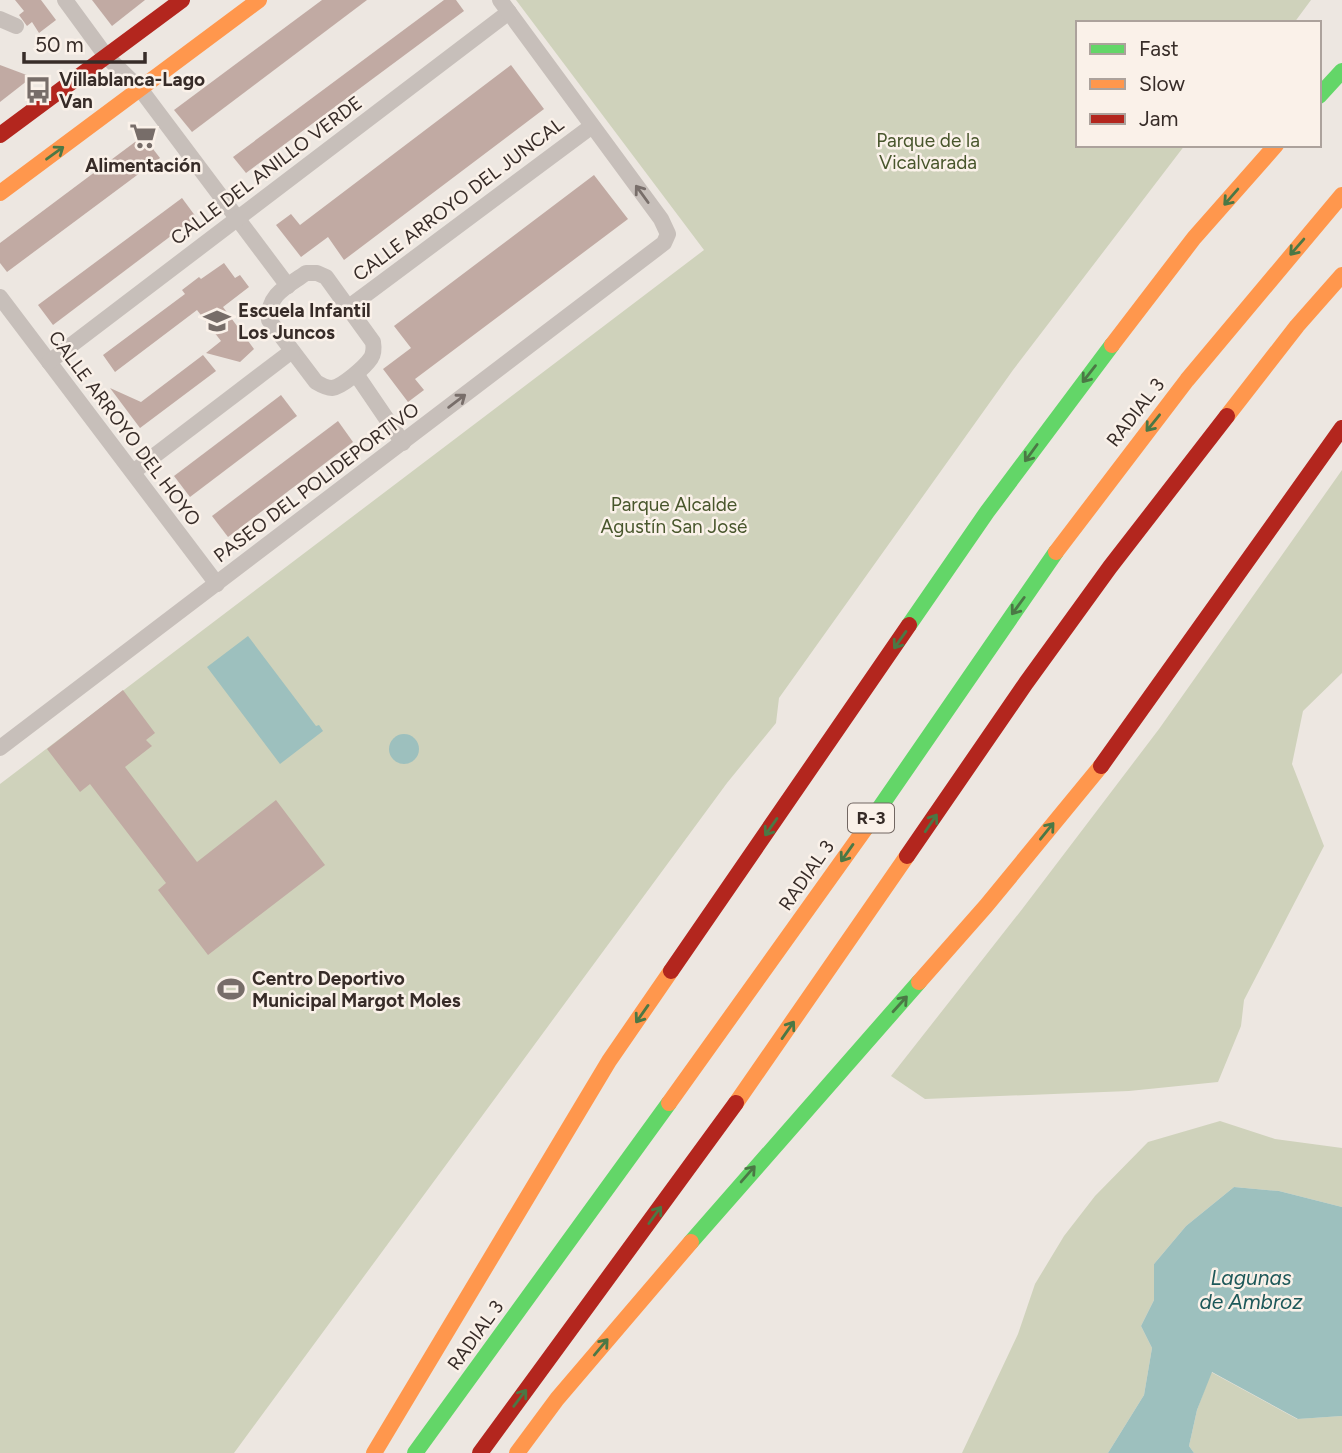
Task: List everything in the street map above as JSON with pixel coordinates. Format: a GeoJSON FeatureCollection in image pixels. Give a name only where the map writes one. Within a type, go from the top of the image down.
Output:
{"type":"FeatureCollection","features":[{"type":"Feature","properties":{"kind":"main road"},"geometry":{"type":"LineString","coordinates":[[0,135],[181,0]]}},
{"type":"Feature","properties":{"kind":"main road"},"geometry":{"type":"LineString","coordinates":[[0,193],[259,0]]}},
{"type":"Feature","properties":{"kind":"main road"},"geometry":{"type":"LineString","coordinates":[[1321,94],[1342,71]]}},
{"type":"Feature","properties":{"kind":"main road"},"geometry":{"type":"LineString","coordinates":[[374,1453],[609,1061],[987,512],[1194,238],[1274,147]]}},
{"type":"Feature","properties":{"kind":"main road","name":"RADIAL 3"},"geometry":{"type":"LineString","coordinates":[[415,1453],[693,1070],[866,826],[984,653],[1136,444],[1263,286],[1342,195]]}},
{"type":"Feature","properties":{"kind":"main road","name":"R-3"},"geometry":{"type":"LineString","coordinates":[[480,1453],[715,1134],[1110,567],[1289,336],[1342,275]]}},
{"type":"Feature","properties":{"kind":"main road"},"geometry":{"type":"LineString","coordinates":[[517,1453],[557,1399],[646,1294],[986,906],[1115,749],[1342,428]]}},
{"type":"Feature","properties":{"kind":"street"},"geometry":{"type":"LineString","coordinates":[[65,0],[106,56],[141,90],[288,286]]}},
{"type":"Feature","properties":{"kind":"street"},"geometry":{"type":"LineString","coordinates":[[505,6],[592,126]]}},
{"type":"Feature","properties":{"kind":"street","name":"CALLE DEL ANILLO VERDE"},"geometry":{"type":"LineString","coordinates":[[49,362],[505,6]]}},
{"type":"Feature","properties":{"kind":"street"},"geometry":{"type":"LineString","coordinates":[[0,19],[16,26]]}},
{"type":"Feature","properties":{"kind":"street","name":"PASEO DEL POLIDEPORTIVO"},"geometry":{"type":"LineString","coordinates":[[0,748],[664,243],[667,234],[661,219],[592,126]]}},
{"type":"Feature","properties":{"kind":"street","name":"CALLE ARROYO DEL JUNCAL"},"geometry":{"type":"LineString","coordinates":[[349,307],[592,126]]}},
{"type":"Feature","properties":{"kind":"street"},"geometry":{"type":"LineString","coordinates":[[317,272],[326,277],[349,307],[373,342],[374,351],[355,374],[334,388],[324,387],[316,382],[269,320],[268,308],[274,298],[288,286],[306,273],[317,272]]}},
{"type":"Feature","properties":{"kind":"street","name":"CALLE ARROYO DEL HOYO"},"geometry":{"type":"LineString","coordinates":[[0,297],[217,584]]}},
{"type":"Feature","properties":{"kind":"street"},"geometry":{"type":"LineString","coordinates":[[133,472],[292,351]]}},
{"type":"Feature","properties":{"kind":"street"},"geometry":{"type":"LineString","coordinates":[[355,374],[402,443]]}},
{"type":"Feature","properties":{"kind":"green space"},"geometry":{"type":"Polygon","coordinates":[[[516,0],[1311,0],[1295,21],[1076,21],[1076,147],[1183,147],[1013,370],[779,698],[776,723],[727,783],[234,1453],[0,1453],[0,784],[704,250],[516,0]]]}},
{"type":"Feature","properties":{"kind":"green space"},"geometry":{"type":"Polygon","coordinates":[[[1342,470],[1342,673],[1303,711],[1292,764],[1324,846],[1244,1000],[1241,1026],[1218,1082],[1129,1091],[925,1099],[891,1076],[1159,729],[1342,470]]]}},
{"type":"Feature","properties":{"kind":"green space"},"geometry":{"type":"Polygon","coordinates":[[[1220,1121],[1275,1139],[1342,1148],[1342,1207],[1279,1191],[1234,1187],[1186,1226],[1154,1264],[1154,1300],[1141,1326],[1152,1348],[1144,1395],[1108,1453],[962,1453],[1018,1334],[1035,1284],[1064,1236],[1095,1196],[1148,1142],[1220,1121]]]}},
{"type":"Feature","properties":{"kind":"green space"},"geometry":{"type":"Polygon","coordinates":[[[1211,1372],[1297,1419],[1342,1416],[1342,1453],[1194,1453],[1189,1446],[1197,1410],[1211,1372]]]}},
{"type":"Feature","properties":{"kind":"water"},"geometry":{"type":"Polygon","coordinates":[[[248,636],[316,726],[319,725],[323,731],[280,764],[207,667],[248,636]]]}},
{"type":"Feature","properties":{"kind":"water"},"geometry":{"type":"Polygon","coordinates":[[[404,734],[415,738],[419,749],[415,760],[404,764],[393,760],[389,749],[393,738],[404,734]]]}},
{"type":"Feature","properties":{"kind":"water","name":"Lagunas de Ambroz"},"geometry":{"type":"Polygon","coordinates":[[[1234,1187],[1279,1191],[1342,1207],[1342,1416],[1298,1419],[1212,1372],[1197,1410],[1189,1446],[1194,1453],[1108,1453],[1144,1395],[1152,1348],[1141,1326],[1154,1300],[1154,1264],[1186,1226],[1234,1187]]]}},
{"type":"Feature","properties":{"kind":"building"},"geometry":{"type":"Polygon","coordinates":[[[15,0],[41,0],[56,20],[39,33],[32,22],[27,26],[19,15],[24,11],[15,0]]]}},
{"type":"Feature","properties":{"kind":"building"},"geometry":{"type":"Polygon","coordinates":[[[92,0],[145,0],[112,26],[92,0]]]}},
{"type":"Feature","properties":{"kind":"building"},"geometry":{"type":"Polygon","coordinates":[[[322,0],[367,0],[192,132],[174,110],[322,0]]]}},
{"type":"Feature","properties":{"kind":"building"},"geometry":{"type":"Polygon","coordinates":[[[444,0],[456,0],[464,11],[246,173],[233,157],[444,0]]]}},
{"type":"Feature","properties":{"kind":"building"},"geometry":{"type":"Polygon","coordinates":[[[0,65],[32,77],[0,102],[0,65]]]}},
{"type":"Feature","properties":{"kind":"building"},"geometry":{"type":"Polygon","coordinates":[[[511,65],[544,109],[344,260],[328,237],[301,257],[276,225],[291,214],[300,225],[511,65]]]}},
{"type":"Feature","properties":{"kind":"building"},"geometry":{"type":"Polygon","coordinates":[[[143,136],[160,158],[7,272],[0,263],[0,243],[143,136]]]}},
{"type":"Feature","properties":{"kind":"building"},"geometry":{"type":"Polygon","coordinates":[[[594,175],[628,219],[415,379],[424,390],[408,402],[383,369],[411,348],[394,326],[594,175]]]}},
{"type":"Feature","properties":{"kind":"building"},"geometry":{"type":"Polygon","coordinates":[[[182,198],[196,217],[53,325],[38,305],[182,198]]]}},
{"type":"Feature","properties":{"kind":"building"},"geometry":{"type":"Polygon","coordinates":[[[224,263],[235,278],[240,275],[249,287],[223,307],[254,349],[240,362],[206,353],[221,341],[197,310],[115,372],[103,355],[185,294],[182,290],[199,277],[201,279],[224,263]]]}},
{"type":"Feature","properties":{"kind":"building"},"geometry":{"type":"Polygon","coordinates":[[[203,355],[216,371],[140,428],[110,388],[141,402],[203,355]]]}},
{"type":"Feature","properties":{"kind":"building"},"geometry":{"type":"Polygon","coordinates":[[[281,395],[297,416],[190,497],[174,476],[281,395]]]}},
{"type":"Feature","properties":{"kind":"building"},"geometry":{"type":"Polygon","coordinates":[[[338,421],[353,442],[228,537],[212,516],[338,421]]]}},
{"type":"Feature","properties":{"kind":"building"},"geometry":{"type":"Polygon","coordinates":[[[123,690],[155,733],[146,740],[152,746],[125,767],[197,862],[276,800],[325,865],[208,955],[158,890],[166,883],[90,784],[80,792],[47,749],[123,690]]]}},
{"type":"Feature","properties":{"kind":"traffic: fast"},"geometry":{"type":"LineString","coordinates":[[1321,94],[1342,71]]}},
{"type":"Feature","properties":{"kind":"traffic: fast"},"geometry":{"type":"LineString","coordinates":[[909,625],[987,512],[1112,345]]}},
{"type":"Feature","properties":{"kind":"traffic: fast"},"geometry":{"type":"LineString","coordinates":[[865,829],[1056,552]]}},
{"type":"Feature","properties":{"kind":"traffic: fast"},"geometry":{"type":"LineString","coordinates":[[691,1242],[919,982]]}},
{"type":"Feature","properties":{"kind":"traffic: fast"},"geometry":{"type":"LineString","coordinates":[[415,1453],[669,1103]]}},
{"type":"Feature","properties":{"kind":"traffic: slow"},"geometry":{"type":"LineString","coordinates":[[0,193],[259,0]]}},
{"type":"Feature","properties":{"kind":"traffic: slow"},"geometry":{"type":"LineString","coordinates":[[1112,345],[1194,238],[1274,147]]}},
{"type":"Feature","properties":{"kind":"traffic: slow"},"geometry":{"type":"LineString","coordinates":[[1056,552],[1187,380],[1342,195]]}},
{"type":"Feature","properties":{"kind":"traffic: slow"},"geometry":{"type":"LineString","coordinates":[[1227,416],[1297,326],[1342,275]]}},
{"type":"Feature","properties":{"kind":"traffic: slow"},"geometry":{"type":"LineString","coordinates":[[919,982],[986,906],[1101,766]]}},
{"type":"Feature","properties":{"kind":"traffic: slow"},"geometry":{"type":"LineString","coordinates":[[669,1103],[865,829]]}},
{"type":"Feature","properties":{"kind":"traffic: slow"},"geometry":{"type":"LineString","coordinates":[[736,1103],[907,856]]}},
{"type":"Feature","properties":{"kind":"traffic: slow"},"geometry":{"type":"LineString","coordinates":[[374,1453],[609,1061],[671,971]]}},
{"type":"Feature","properties":{"kind":"traffic: slow"},"geometry":{"type":"LineString","coordinates":[[517,1453],[557,1399],[691,1242]]}},
{"type":"Feature","properties":{"kind":"traffic: jam"},"geometry":{"type":"LineString","coordinates":[[0,135],[182,0]]}},
{"type":"Feature","properties":{"kind":"traffic: jam"},"geometry":{"type":"LineString","coordinates":[[907,856],[1110,567],[1227,416]]}},
{"type":"Feature","properties":{"kind":"traffic: jam"},"geometry":{"type":"LineString","coordinates":[[1101,766],[1342,428]]}},
{"type":"Feature","properties":{"kind":"traffic: jam"},"geometry":{"type":"LineString","coordinates":[[671,971],[909,625]]}},
{"type":"Feature","properties":{"kind":"traffic: jam"},"geometry":{"type":"LineString","coordinates":[[480,1453],[736,1103]]}},
{"type":"Feature","properties":{"kind":"place","name":"Villablanca-Lago Van"},"geometry":{"type":"Point","coordinates":[38,90]}},
{"type":"Feature","properties":{"kind":"place","name":"Alimentación"},"geometry":{"type":"Point","coordinates":[143,136]}},
{"type":"Feature","properties":{"kind":"place","name":"Escuela Infantil Los Juncos"},"geometry":{"type":"Point","coordinates":[217,321]}},
{"type":"Feature","properties":{"kind":"place","name":"Centro Deportivo Municipal Margot Moles"},"geometry":{"type":"Point","coordinates":[231,989]}},
{"type":"Feature","properties":{"kind":"park label","name":"Parque de la Vicalvarada"},"geometry":{"type":"Point","coordinates":[928,151]}},
{"type":"Feature","properties":{"kind":"park label","name":"Parque Alcalde Agustín San José"},"geometry":{"type":"Point","coordinates":[674,515]}}]}
